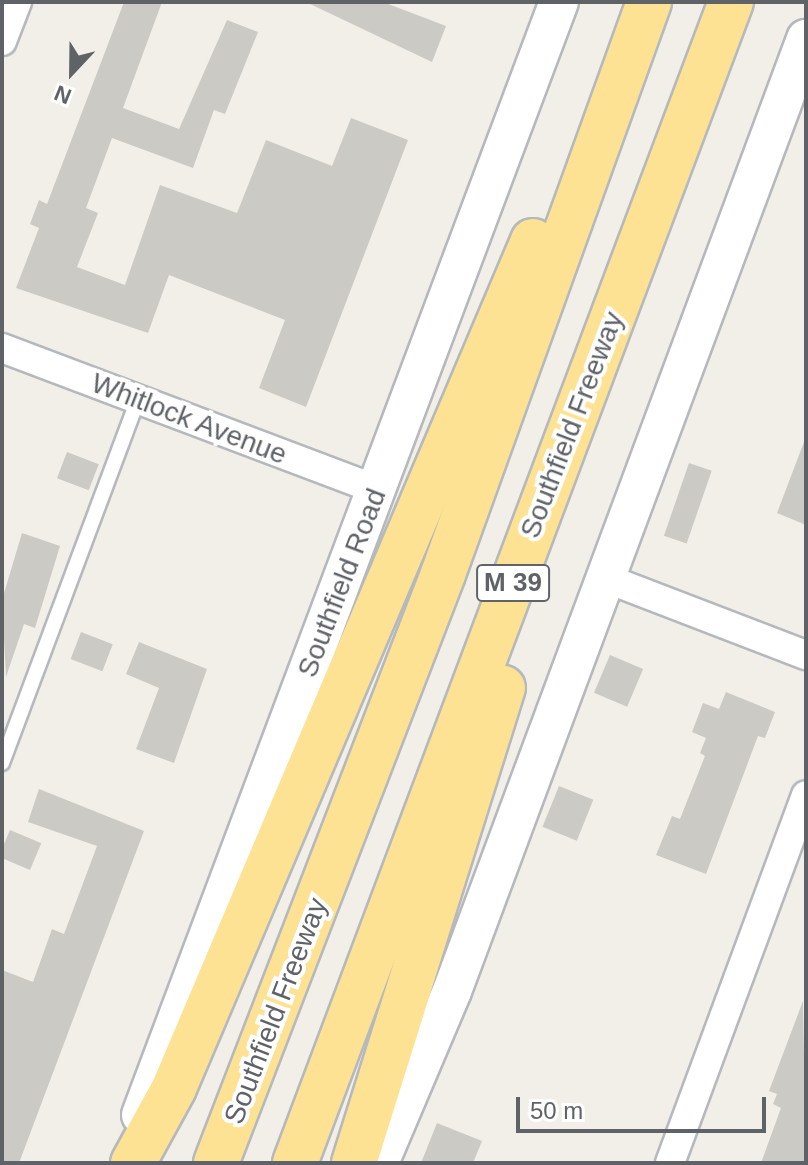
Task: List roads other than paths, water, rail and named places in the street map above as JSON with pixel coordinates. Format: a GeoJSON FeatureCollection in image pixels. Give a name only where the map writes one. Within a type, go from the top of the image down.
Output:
{"type":"FeatureCollection","features":[{"type":"Feature","properties":{"kind":"highway","name":"Southfield Freeway"},"geometry":{"type":"LineString","coordinates":[[216,1163],[443,574],[649,2]]}},
{"type":"Feature","properties":{"kind":"highway","name":"Southfield Freeway"},"geometry":{"type":"LineString","coordinates":[[295,1163],[731,2]]}},
{"type":"Feature","properties":{"kind":"highway"},"geometry":{"type":"LineString","coordinates":[[133,1163],[174,1088],[537,230],[608,111]]}},
{"type":"Feature","properties":{"kind":"highway"},"geometry":{"type":"LineString","coordinates":[[354,1163],[626,282]]}},
{"type":"Feature","properties":{"kind":"main road","name":"Southfield Road"},"geometry":{"type":"LineString","coordinates":[[123,1163],[559,2]]}},
{"type":"Feature","properties":{"kind":"main road"},"geometry":{"type":"LineString","coordinates":[[379,1163],[452,991],[806,39]]}},
{"type":"Feature","properties":{"kind":"street"},"geometry":{"type":"LineString","coordinates":[[2,41],[17,2]]}},
{"type":"Feature","properties":{"kind":"street","name":"Whitlock Avenue"},"geometry":{"type":"LineString","coordinates":[[2,348],[377,490]]}},
{"type":"Feature","properties":{"kind":"street"},"geometry":{"type":"LineString","coordinates":[[605,578],[806,655]]}},
{"type":"Feature","properties":{"kind":"street"},"geometry":{"type":"LineString","coordinates":[[670,1163],[806,795]]}},
{"type":"Feature","properties":{"kind":"lane"},"geometry":{"type":"LineString","coordinates":[[2,763],[138,399]]}}]}
